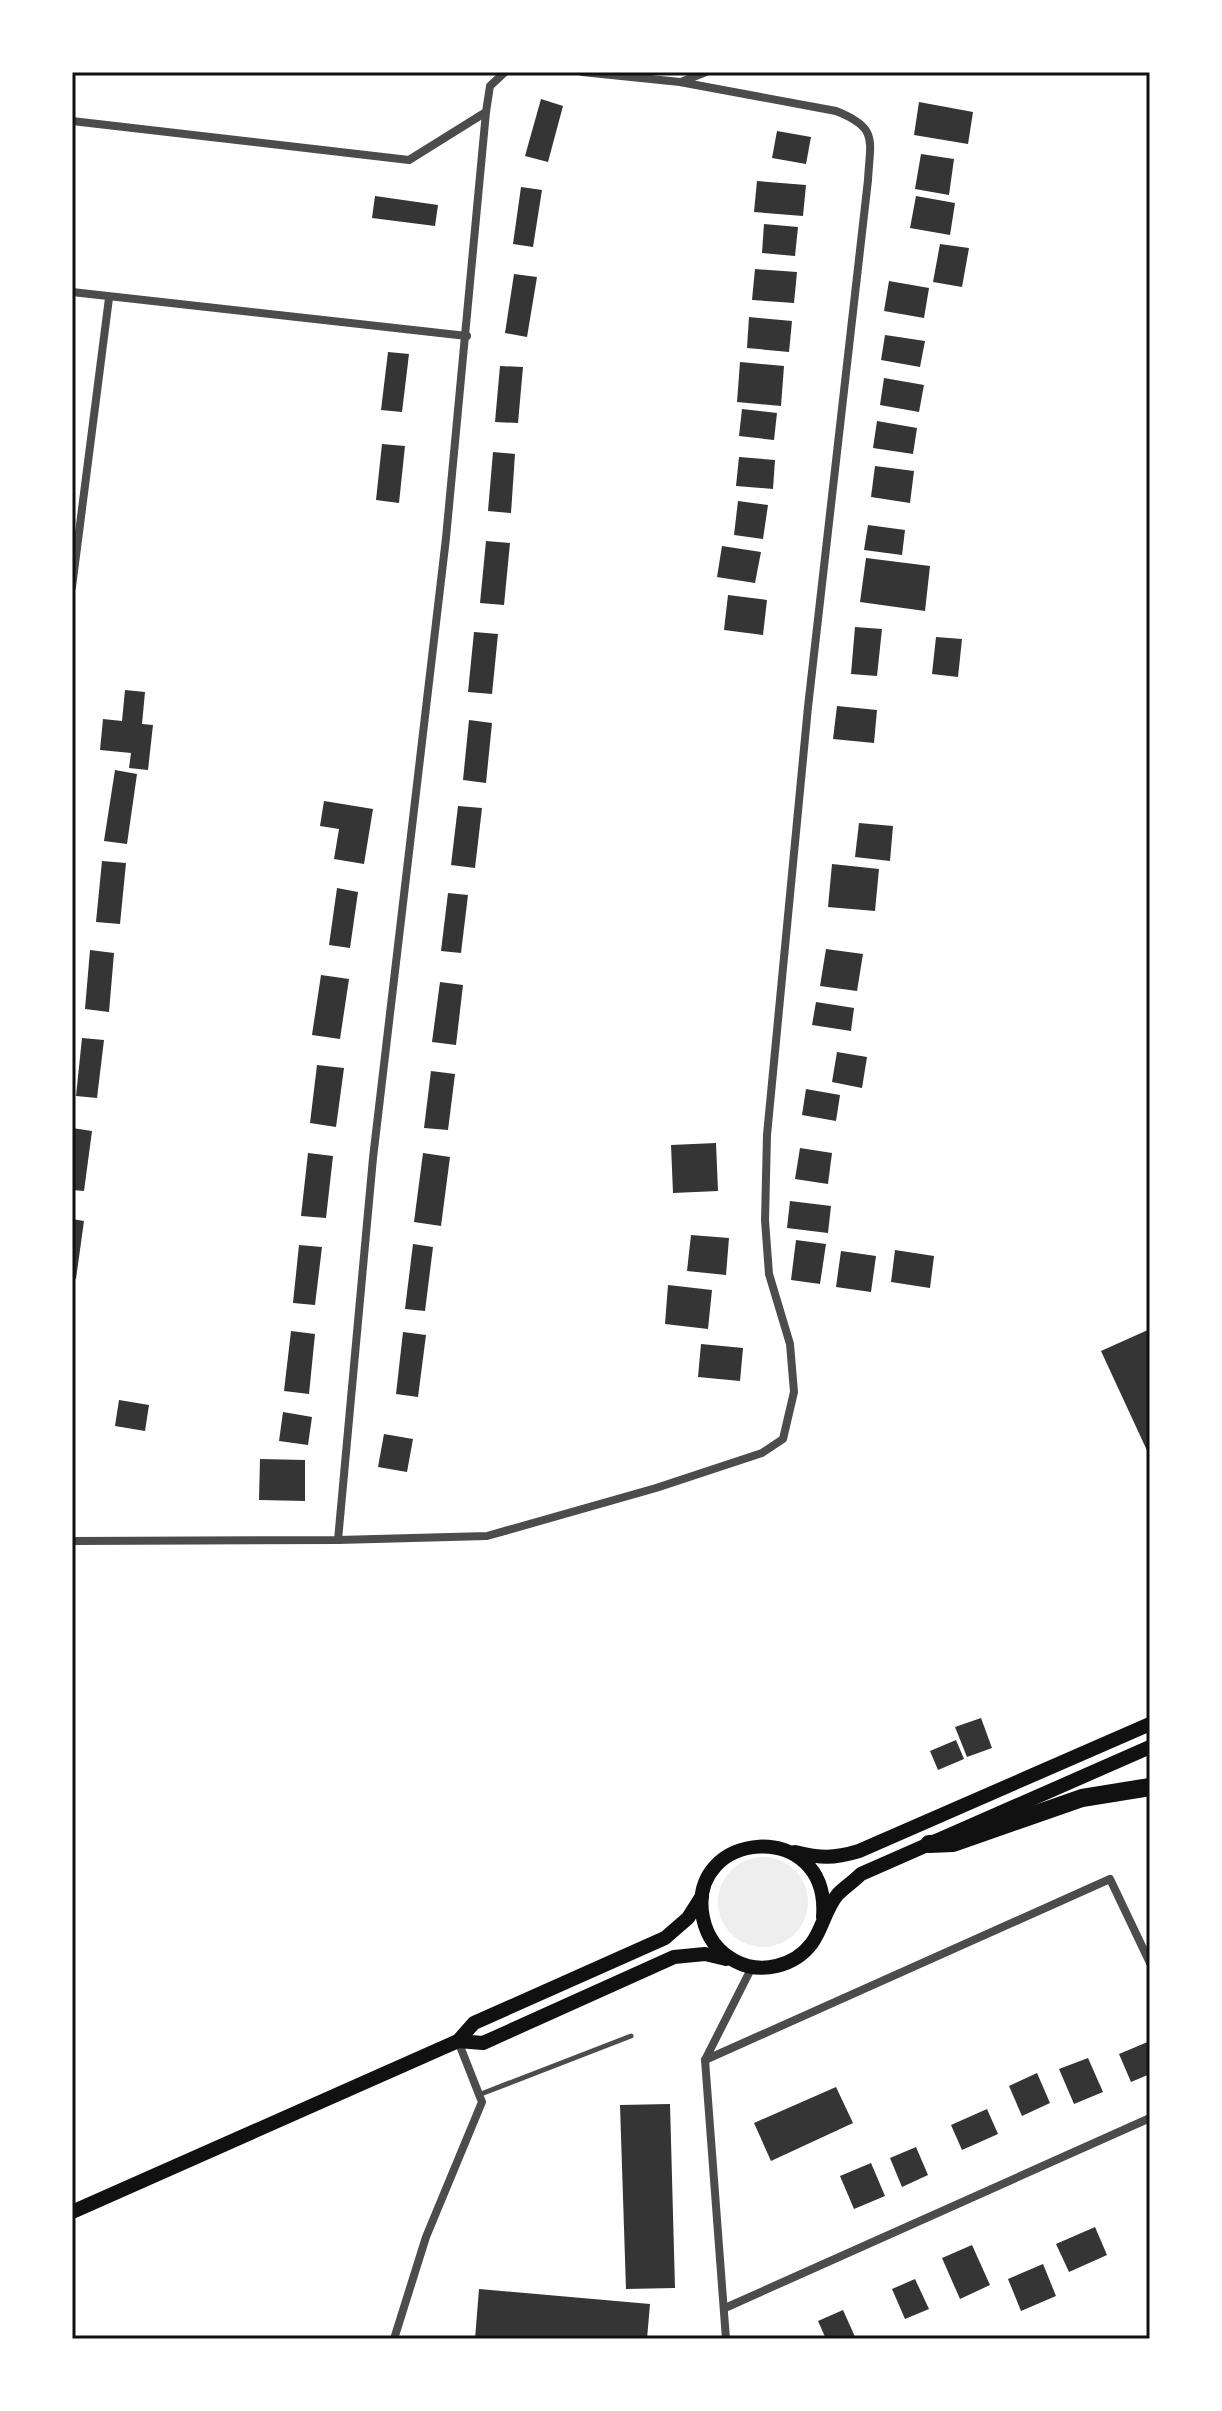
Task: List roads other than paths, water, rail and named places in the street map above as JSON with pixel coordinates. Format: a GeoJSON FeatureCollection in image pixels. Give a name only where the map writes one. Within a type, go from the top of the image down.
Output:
{"type":"FeatureCollection","features":[{"type":"Feature","properties":{"kind":"highway"},"geometry":{"type":"LineString","coordinates":[[929,1844],[953,1843],[1082,1798],[1150,1787]]}},
{"type":"Feature","properties":{"kind":"main road"},"geometry":{"type":"LineString","coordinates":[[72,2212],[458,2041],[474,2023],[665,1938],[688,1918],[713,1870],[733,1853],[760,1845],[820,1858],[837,1858],[1150,1724]]}},
{"type":"Feature","properties":{"kind":"main road"},"geometry":{"type":"LineString","coordinates":[[458,2041],[483,2043],[674,1957],[705,1954],[766,1968],[792,1960],[813,1942],[823,1917],[838,1895],[861,1874],[1150,1747]]}},
{"type":"Feature","properties":{"kind":"main road"},"geometry":{"type":"LineString","coordinates":[[786,1850],[809,1866],[817,1877],[824,1903],[823,1917]]}},
{"type":"Feature","properties":{"kind":"main road"},"geometry":{"type":"LineString","coordinates":[[702,1896],[701,1909],[709,1936],[717,1947],[745,1965]]}},
{"type":"Feature","properties":{"kind":"street"},"geometry":{"type":"LineString","coordinates":[[338,1540],[373,1158],[446,538],[486,112],[490,86],[505,72]]}},
{"type":"Feature","properties":{"kind":"street"},"geometry":{"type":"LineString","coordinates":[[72,1541],[487,1536],[656,1488],[762,1453],[783,1439],[794,1392],[790,1344],[769,1274],[765,1220],[767,1135],[808,707],[871,136],[859,120],[836,111],[660,76],[582,72]]}},
{"type":"Feature","properties":{"kind":"street"},"geometry":{"type":"LineString","coordinates":[[680,82],[706,72]]}},
{"type":"Feature","properties":{"kind":"street"},"geometry":{"type":"LineString","coordinates":[[72,121],[409,160],[486,112]]}},
{"type":"Feature","properties":{"kind":"street"},"geometry":{"type":"LineString","coordinates":[[72,292],[467,336]]}},
{"type":"Feature","properties":{"kind":"street"},"geometry":{"type":"LineString","coordinates":[[72,587],[109,298]]}},
{"type":"Feature","properties":{"kind":"street"},"geometry":{"type":"LineString","coordinates":[[705,2060],[1110,1879],[1150,1963]]}},
{"type":"Feature","properties":{"kind":"street"},"geometry":{"type":"LineString","coordinates":[[726,2339],[705,2060],[745,1965]]}},
{"type":"Feature","properties":{"kind":"street"},"geometry":{"type":"LineString","coordinates":[[394,2339],[426,2237],[482,2102],[458,2041]]}},
{"type":"Feature","properties":{"kind":"street"},"geometry":{"type":"LineString","coordinates":[[725,2308],[1150,2118]]}},
{"type":"Feature","properties":{"kind":"lane"},"geometry":{"type":"LineString","coordinates":[[481,2094],[631,2036]]}}]}
